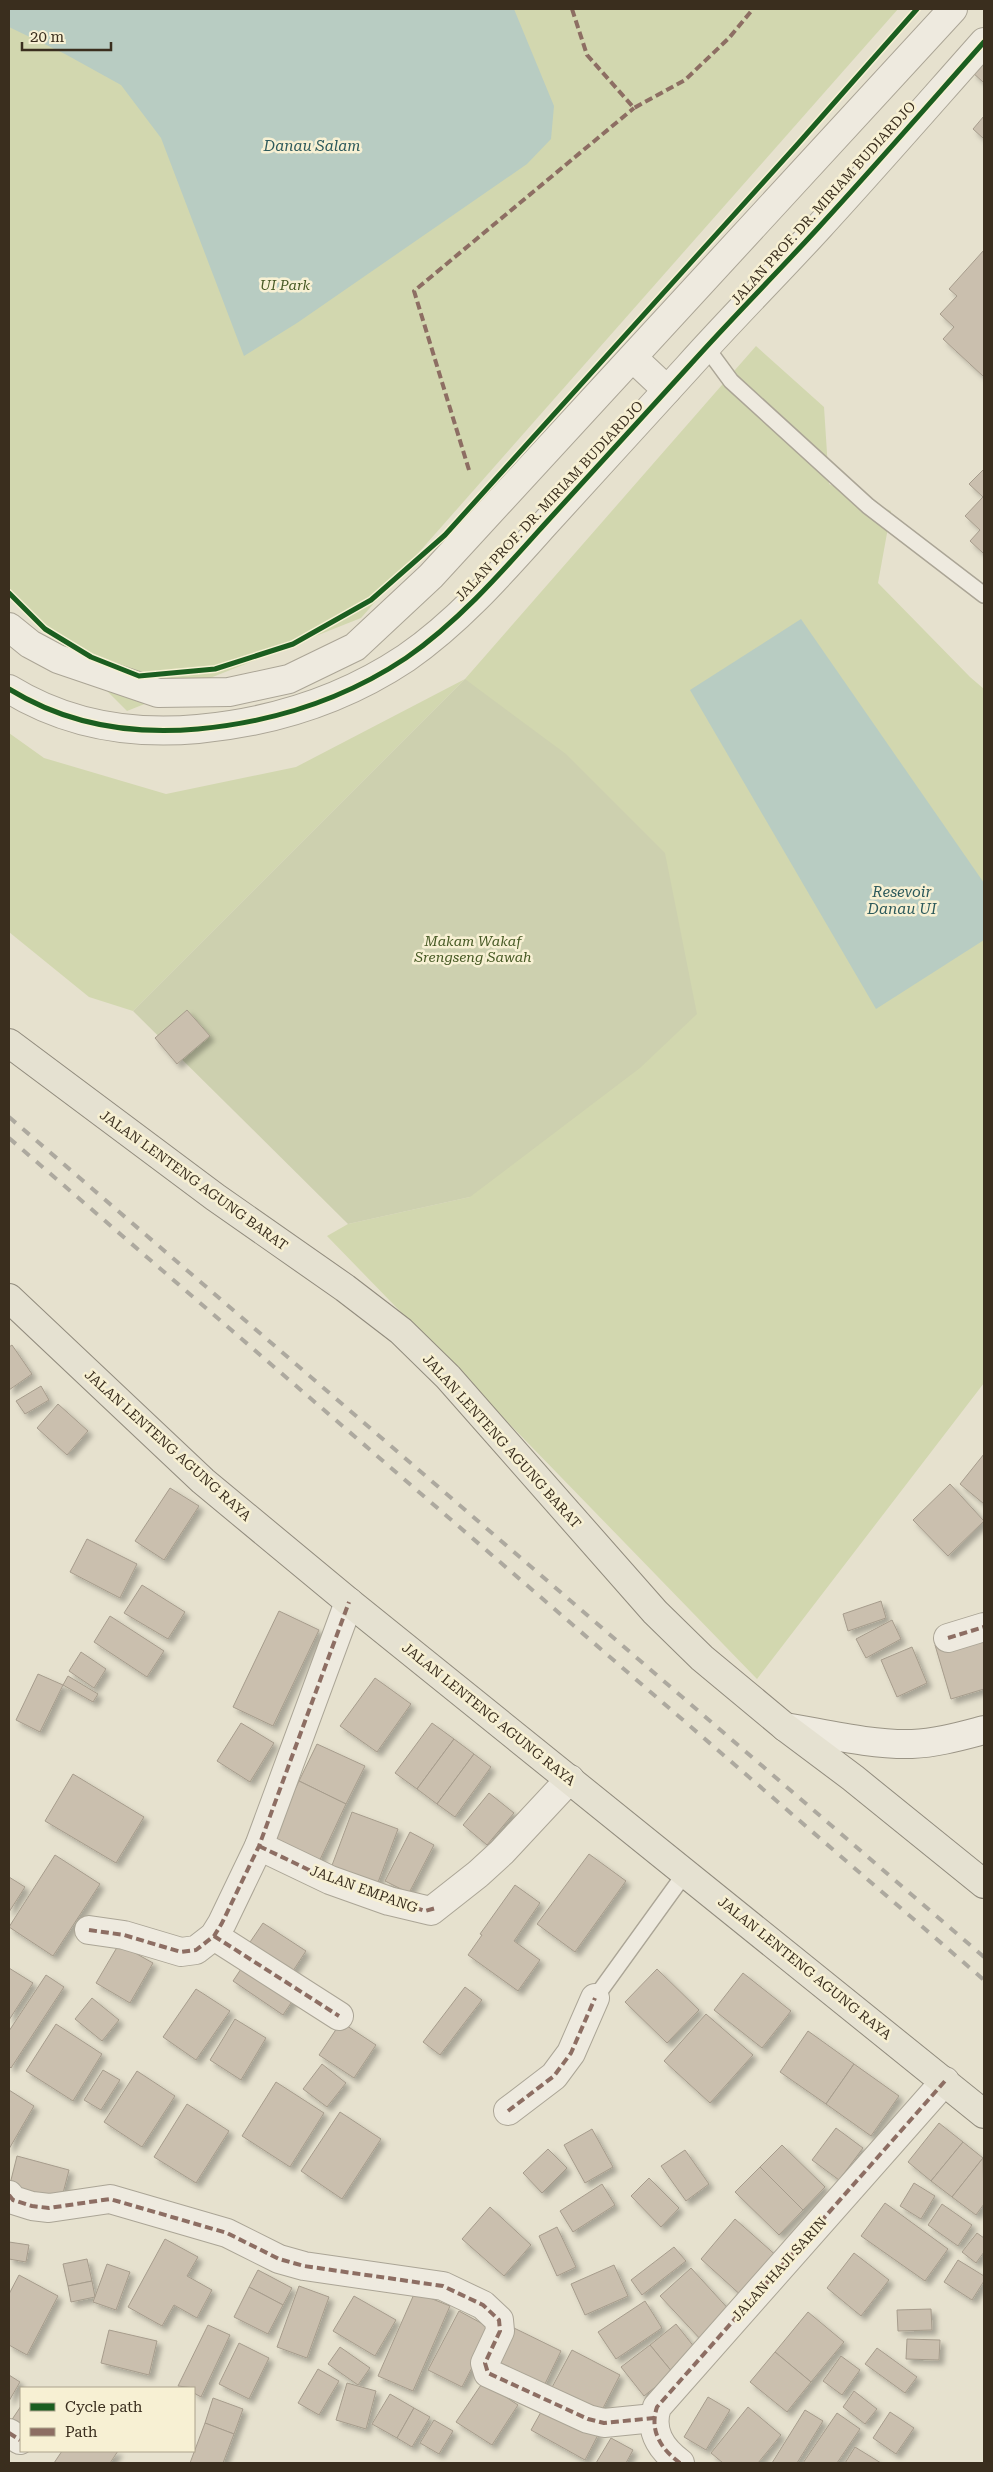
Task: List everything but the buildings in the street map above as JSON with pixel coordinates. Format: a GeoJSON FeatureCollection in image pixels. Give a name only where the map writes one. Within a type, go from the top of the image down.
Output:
{"type":"FeatureCollection","features":[{"type":"Feature","properties":{"kind":"main road","name":"JALAN LENTENG AGUNG BARAT"},"geometry":{"type":"LineString","coordinates":[[9,1043],[215,1197],[345,1288],[401,1332],[448,1377],[655,1612],[702,1658],[785,1727]]}},
{"type":"Feature","properties":{"kind":"main road","name":"JALAN LENTENG AGUNG RAYA"},"geometry":{"type":"LineString","coordinates":[[9,1298],[203,1481],[349,1602],[984,2114]]}},
{"type":"Feature","properties":{"kind":"main road"},"geometry":{"type":"LineString","coordinates":[[785,1727],[853,1778],[984,1884]]}},
{"type":"Feature","properties":{"kind":"street"},"geometry":{"type":"LineString","coordinates":[[9,627],[30,644],[58,659],[158,693],[229,692],[289,680],[354,648],[431,576],[952,9]]}},
{"type":"Feature","properties":{"kind":"street","name":"JALAN PROF. DR. MIRIAM BUDIARDJO"},"geometry":{"type":"LineString","coordinates":[[9,690],[43,708],[95,724],[165,732],[242,724],[295,712],[347,691],[406,658],[464,610],[819,226],[984,42]]}},
{"type":"Feature","properties":{"kind":"street"},"geometry":{"type":"LineString","coordinates":[[633,358],[667,390]]}},
{"type":"Feature","properties":{"kind":"street"},"geometry":{"type":"LineString","coordinates":[[89,1930],[124,1935],[180,1952],[196,1950],[214,1936],[259,1846],[349,1602]]}},
{"type":"Feature","properties":{"kind":"street"},"geometry":{"type":"LineString","coordinates":[[948,1638],[984,1627]]}},
{"type":"Feature","properties":{"kind":"street"},"geometry":{"type":"LineString","coordinates":[[785,1727],[855,1739],[912,1744],[942,1740],[984,1730]]}},
{"type":"Feature","properties":{"kind":"street","name":"JALAN EMPANG"},"geometry":{"type":"LineString","coordinates":[[259,1846],[330,1880],[389,1901],[431,1911],[478,1874],[502,1852],[570,1779]]}},
{"type":"Feature","properties":{"kind":"street"},"geometry":{"type":"LineString","coordinates":[[214,1936],[340,2016]]}},
{"type":"Feature","properties":{"kind":"street"},"geometry":{"type":"LineString","coordinates":[[508,2111],[554,2076],[571,2054],[595,1998]]}},
{"type":"Feature","properties":{"kind":"street","name":"JALAN HAJI SARIN"},"geometry":{"type":"LineString","coordinates":[[654,2418],[666,2396],[945,2081]]}},
{"type":"Feature","properties":{"kind":"street"},"geometry":{"type":"LineString","coordinates":[[9,2196],[12,2200],[32,2206],[49,2208],[110,2199],[227,2233],[279,2259],[304,2266],[443,2286],[483,2305],[498,2320],[500,2331],[485,2363],[488,2373],[588,2419],[604,2423],[654,2418],[655,2436],[668,2454],[680,2463]]}},
{"type":"Feature","properties":{"kind":"lane"},"geometry":{"type":"LineString","coordinates":[[706,347],[731,381],[868,506],[984,595]]}},
{"type":"Feature","properties":{"kind":"lane"},"geometry":{"type":"LineString","coordinates":[[595,1998],[686,1872]]}},
{"type":"Feature","properties":{"kind":"green space","name":"UI Park"},"geometry":{"type":"Polygon","coordinates":[[[9,9],[898,9],[361,618],[127,711],[9,593],[9,9]]]}},
{"type":"Feature","properties":{"kind":"green space"},"geometry":{"type":"Polygon","coordinates":[[[756,346],[824,407],[829,484],[891,511],[878,583],[984,689],[984,1383],[757,1679],[327,1236],[348,1224],[470,1197],[465,679],[756,346]]]}},
{"type":"Feature","properties":{"kind":"green space"},"geometry":{"type":"Polygon","coordinates":[[[465,679],[133,1011],[89,997],[9,932],[9,733],[44,758],[166,794],[296,767],[465,679]]]}},
{"type":"Feature","properties":{"kind":"green space","name":"Makam Wakaf Srengseng Sawah"},"geometry":{"type":"Polygon","coordinates":[[[465,679],[566,754],[665,853],[697,1014],[640,1068],[470,1197],[348,1224],[133,1011],[465,679]]]}},
{"type":"Feature","properties":{"kind":"water","name":"Danau Salam"},"geometry":{"type":"Polygon","coordinates":[[[9,9],[514,9],[554,106],[551,139],[527,164],[297,323],[244,356],[161,138],[121,85],[65,54],[9,27],[9,9]]]}},
{"type":"Feature","properties":{"kind":"water","name":"Resevoir Danau UI"},"geometry":{"type":"Polygon","coordinates":[[[801,619],[984,883],[984,940],[876,1009],[690,690],[801,619]]]}},
{"type":"Feature","properties":{"kind":"railway"},"geometry":{"type":"LineString","coordinates":[[9,1117],[984,1957]]}},
{"type":"Feature","properties":{"kind":"railway"},"geometry":{"type":"LineString","coordinates":[[9,1138],[984,1980]]}},
{"type":"Feature","properties":{"kind":"marked path"},"geometry":{"type":"LineString","coordinates":[[572,9],[587,55],[634,108],[685,80],[729,38],[753,9]]}},
{"type":"Feature","properties":{"kind":"marked path"},"geometry":{"type":"LineString","coordinates":[[469,470],[414,291],[634,108]]}},
{"type":"Feature","properties":{"kind":"marked path"},"geometry":{"type":"LineString","coordinates":[[89,1930],[124,1935],[181,1952],[196,1950],[214,1936],[259,1846],[349,1602]]}},
{"type":"Feature","properties":{"kind":"marked path"},"geometry":{"type":"LineString","coordinates":[[948,1638],[984,1627]]}},
{"type":"Feature","properties":{"kind":"marked path"},"geometry":{"type":"LineString","coordinates":[[259,1846],[330,1880],[425,1911],[436,1908]]}},
{"type":"Feature","properties":{"kind":"marked path"},"geometry":{"type":"LineString","coordinates":[[214,1936],[339,2016]]}},
{"type":"Feature","properties":{"kind":"marked path"},"geometry":{"type":"LineString","coordinates":[[508,2111],[554,2076],[571,2053],[595,1998]]}},
{"type":"Feature","properties":{"kind":"marked path"},"geometry":{"type":"LineString","coordinates":[[680,2463],[667,2452],[658,2439],[655,2424],[657,2407],[945,2081]]}},
{"type":"Feature","properties":{"kind":"marked path"},"geometry":{"type":"LineString","coordinates":[[9,2195],[13,2200],[32,2206],[49,2208],[110,2199],[227,2233],[279,2259],[304,2266],[443,2286],[483,2305],[499,2320],[500,2331],[485,2363],[488,2373],[588,2419],[604,2423],[654,2418]]}},
{"type":"Feature","properties":{"kind":"marked path"},"geometry":{"type":"LineString","coordinates":[[9,2433],[20,2440]]}},
{"type":"Feature","properties":{"kind":"cycle path"},"geometry":{"type":"LineString","coordinates":[[9,593],[45,629],[91,657],[139,676],[215,669],[293,644],[371,600],[445,535],[917,9]]}},
{"type":"Feature","properties":{"kind":"cycle path"},"geometry":{"type":"LineString","coordinates":[[9,689],[53,711],[76,719],[124,728],[149,730],[198,729],[253,721],[306,707],[357,686],[406,658],[443,629],[495,579],[705,348],[803,245],[984,42]]}}]}
